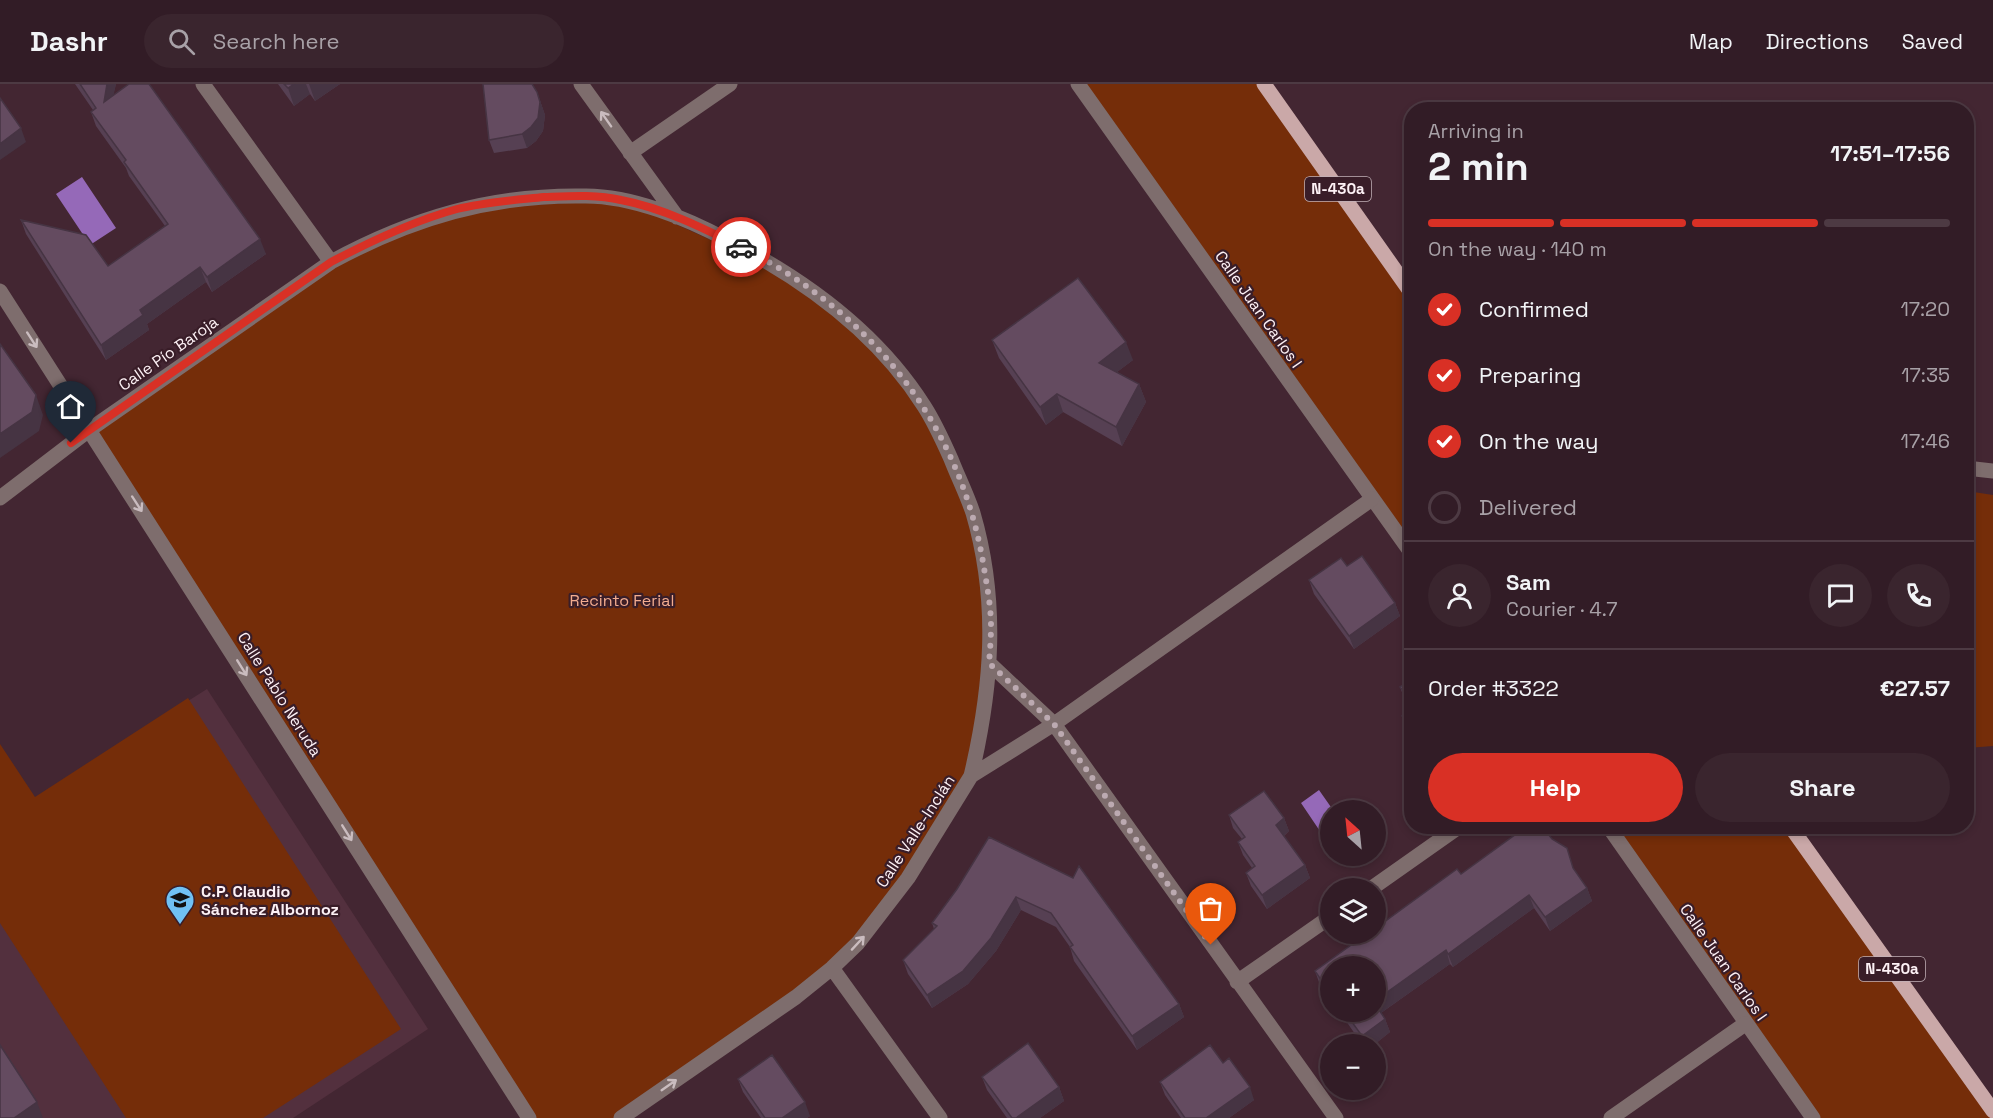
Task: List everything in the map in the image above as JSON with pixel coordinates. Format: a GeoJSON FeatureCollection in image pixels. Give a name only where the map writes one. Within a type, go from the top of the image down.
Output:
{"type":"FeatureCollection","features":[{"type":"Feature","properties":{"kind":"main road","name":"N-430a"},"geometry":{"type":"LineString","coordinates":[[1264,84],[1404,283]]}},
{"type":"Feature","properties":{"kind":"main road","name":"N-430a"},"geometry":{"type":"LineString","coordinates":[[1796,834],[1993,1111]]}},
{"type":"Feature","properties":{"kind":"street"},"geometry":{"type":"LineString","coordinates":[[203,84],[331,262]]}},
{"type":"Feature","properties":{"kind":"street"},"geometry":{"type":"LineString","coordinates":[[581,84],[677,217]]}},
{"type":"Feature","properties":{"kind":"street"},"geometry":{"type":"LineString","coordinates":[[630,153],[730,84]]}},
{"type":"Feature","properties":{"kind":"street","name":"Calle Juan Carlos I"},"geometry":{"type":"LineString","coordinates":[[1078,84],[1404,543]]}},
{"type":"Feature","properties":{"kind":"street","name":"Calle Pío Baroja"},"geometry":{"type":"LineString","coordinates":[[0,498],[89,430],[331,262],[367,243],[458,209],[510,200],[563,196],[622,200],[701,226],[750,251],[787,274],[826,301],[875,345],[898,370],[924,407],[944,444],[972,512],[981,548],[991,624],[982,729],[971,776]]}},
{"type":"Feature","properties":{"kind":"street","name":"Calle Pablo Neruda"},"geometry":{"type":"LineString","coordinates":[[0,291],[529,1118]]}},
{"type":"Feature","properties":{"kind":"street"},"geometry":{"type":"LineString","coordinates":[[1974,469],[1993,471]]}},
{"type":"Feature","properties":{"kind":"street","name":"Calle Valle-Inclán"},"geometry":{"type":"LineString","coordinates":[[621,1118],[796,997],[858,943],[908,878],[971,776],[1054,724],[1372,499]]}},
{"type":"Feature","properties":{"kind":"street"},"geometry":{"type":"LineString","coordinates":[[989,663],[1054,724],[1336,1118]]}},
{"type":"Feature","properties":{"kind":"street"},"geometry":{"type":"LineString","coordinates":[[1386,878],[1450,834]]}},
{"type":"Feature","properties":{"kind":"street","name":"Calle Juan Carlos I"},"geometry":{"type":"LineString","coordinates":[[1614,834],[1812,1118]]}},
{"type":"Feature","properties":{"kind":"street"},"geometry":{"type":"LineString","coordinates":[[1237,982],[1320,924]]}},
{"type":"Feature","properties":{"kind":"street"},"geometry":{"type":"LineString","coordinates":[[832,968],[940,1118]]}},
{"type":"Feature","properties":{"kind":"street"},"geometry":{"type":"LineString","coordinates":[[1611,1118],[1745,1024]]}},
{"type":"Feature","properties":{"kind":"shaded area"},"geometry":{"type":"Polygon","coordinates":[[[82,177],[116,228],[90,245],[56,194],[82,177]]]}},
{"type":"Feature","properties":{"kind":"shaded area","name":"C.P. Claudio Sánchez Albornoz"},"geometry":{"type":"Polygon","coordinates":[[[207,689],[428,1029],[293,1118],[0,1118],[0,820],[207,689]]]}},
{"type":"Feature","properties":{"kind":"shaded area"},"geometry":{"type":"Polygon","coordinates":[[[1319,790],[1326,800],[1320,800],[1320,831],[1301,803],[1319,790]]]}},
{"type":"Feature","properties":{"kind":"green space"},"geometry":{"type":"Polygon","coordinates":[[[1078,84],[1264,84],[1404,284],[1404,545],[1078,84]]]}},
{"type":"Feature","properties":{"kind":"green space","name":"Recinto Ferial"},"geometry":{"type":"Polygon","coordinates":[[[622,200],[787,274],[898,370],[960,480],[991,624],[971,776],[858,943],[621,1118],[529,1118],[89,430],[331,262],[458,209],[622,200]]]}},
{"type":"Feature","properties":{"kind":"green space"},"geometry":{"type":"Polygon","coordinates":[[[1974,492],[1993,495],[1993,746],[1974,747],[1974,492]]]}},
{"type":"Feature","properties":{"kind":"green space","name":"C.P. Claudio Sánchez Albornoz"},"geometry":{"type":"Polygon","coordinates":[[[188,698],[401,1029],[263,1118],[126,1118],[0,923],[0,744],[35,797],[188,698]]]}},
{"type":"Feature","properties":{"kind":"green space"},"geometry":{"type":"Polygon","coordinates":[[[1610,834],[1795,834],[1993,1118],[1813,1118],[1610,834]]]}},
{"type":"Feature","properties":{"kind":"building"},"geometry":{"type":"Polygon","coordinates":[[[80,84],[107,84],[104,102],[129,84],[149,84],[260,239],[207,277],[200,267],[140,310],[143,315],[101,345],[21,220],[86,235],[108,266],[168,224],[91,112],[96,108],[80,84]]]}},
{"type":"Feature","properties":{"kind":"building"},"geometry":{"type":"Polygon","coordinates":[[[483,84],[532,84],[540,102],[538,118],[522,134],[489,140],[483,84]]]}},
{"type":"Feature","properties":{"kind":"building"},"geometry":{"type":"Polygon","coordinates":[[[0,98],[21,128],[0,144],[0,98]]]}},
{"type":"Feature","properties":{"kind":"building"},"geometry":{"type":"Polygon","coordinates":[[[1078,278],[1126,342],[1099,363],[1139,384],[1116,427],[1057,394],[1040,407],[992,340],[1078,278]]]}},
{"type":"Feature","properties":{"kind":"building"},"geometry":{"type":"Polygon","coordinates":[[[0,344],[36,395],[32,412],[0,434],[0,344]]]}},
{"type":"Feature","properties":{"kind":"building"},"geometry":{"type":"Polygon","coordinates":[[[1362,556],[1395,603],[1349,636],[1309,580],[1341,558],[1347,566],[1362,556]]]}},
{"type":"Feature","properties":{"kind":"building"},"geometry":{"type":"Polygon","coordinates":[[[1264,791],[1284,818],[1276,825],[1305,865],[1262,895],[1246,873],[1255,866],[1238,842],[1245,837],[1229,815],[1264,791]]]}},
{"type":"Feature","properties":{"kind":"building"},"geometry":{"type":"Polygon","coordinates":[[[1516,834],[1548,834],[1567,848],[1573,868],[1587,888],[1545,917],[1529,895],[1448,954],[1446,950],[1386,993],[1386,956],[1336,956],[1353,944],[1386,944],[1386,921],[1457,869],[1461,874],[1516,834]]]}},
{"type":"Feature","properties":{"kind":"building"},"geometry":{"type":"Polygon","coordinates":[[[989,837],[1073,878],[1079,866],[1179,1004],[1132,1036],[1070,947],[1073,945],[1051,913],[1016,897],[991,938],[963,971],[927,995],[903,960],[937,926],[932,923],[957,889],[989,837]]]}},
{"type":"Feature","properties":{"kind":"building"},"geometry":{"type":"Polygon","coordinates":[[[1320,967],[1320,978],[1315,971],[1320,967]]]}},
{"type":"Feature","properties":{"kind":"building"},"geometry":{"type":"Polygon","coordinates":[[[1352,1022],[1381,1022],[1365,1034],[1361,1034],[1352,1022]]]}},
{"type":"Feature","properties":{"kind":"building"},"geometry":{"type":"Polygon","coordinates":[[[1028,1043],[1059,1087],[1016,1118],[1012,1118],[982,1077],[1028,1043]]]}},
{"type":"Feature","properties":{"kind":"building"},"geometry":{"type":"Polygon","coordinates":[[[0,1045],[37,1102],[14,1118],[0,1118],[0,1045]]]}},
{"type":"Feature","properties":{"kind":"building"},"geometry":{"type":"Polygon","coordinates":[[[1210,1045],[1223,1063],[1229,1058],[1250,1087],[1206,1118],[1185,1118],[1160,1082],[1210,1045]]]}},
{"type":"Feature","properties":{"kind":"building"},"geometry":{"type":"Polygon","coordinates":[[[772,1055],[805,1102],[782,1118],[765,1118],[738,1079],[772,1055]]]}},
{"type":"Feature","properties":{"kind":"way so far"},"geometry":{"type":"LineString","coordinates":[[741,247],[787,274],[826,301],[867,337],[898,370],[924,407],[944,444],[972,512],[981,548],[991,624],[989,663],[1054,724],[1211,945]]}},
{"type":"Feature","properties":{"kind":"place","name":"C.P. Claudio Sánchez Albornoz"},"geometry":{"type":"Point","coordinates":[180,926]}},
{"type":"Feature","properties":{"kind":"route"},"geometry":{"type":"LineString","coordinates":[[71,443],[331,262],[367,243],[458,209],[510,200],[551,197],[587,196],[622,200],[701,226],[741,247]]}}]}
